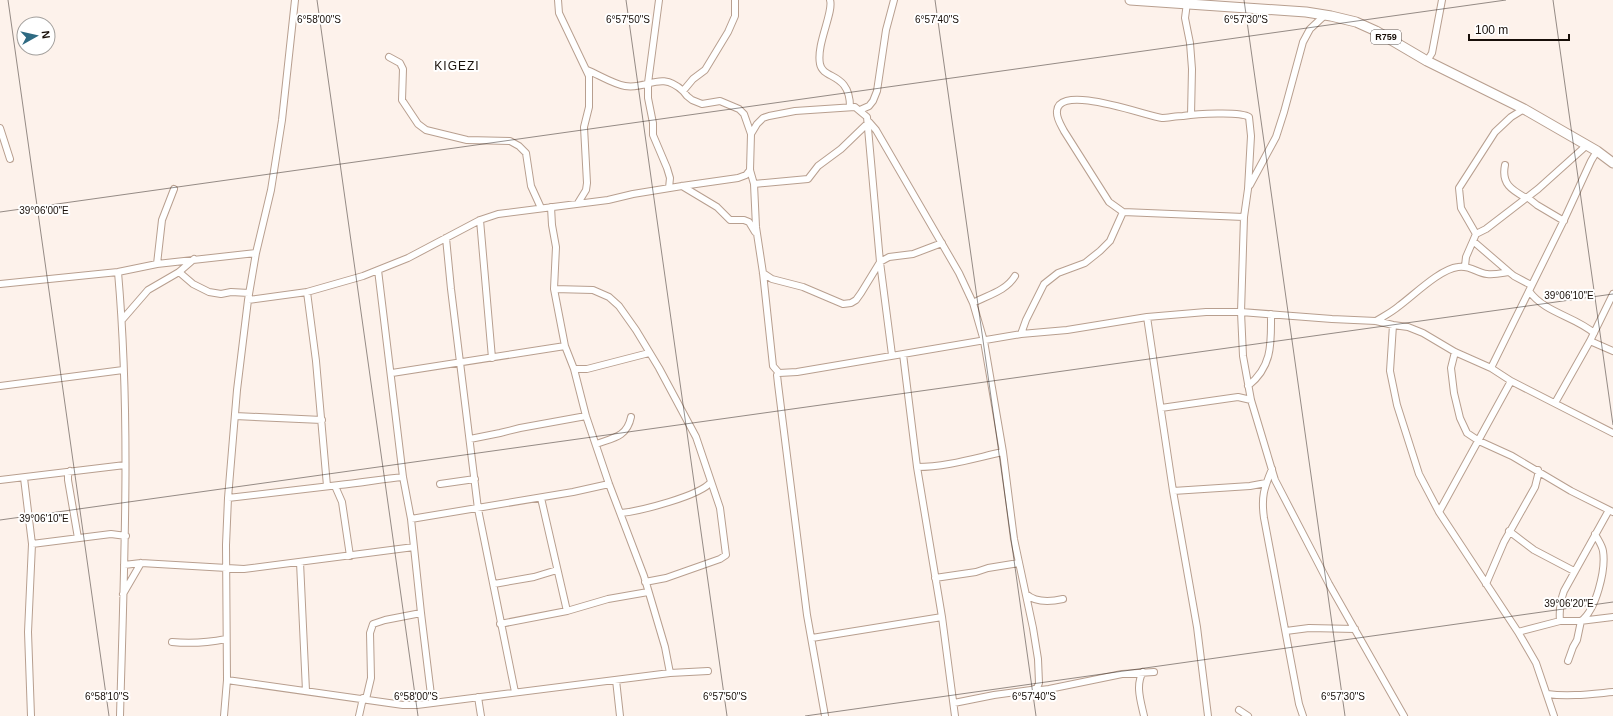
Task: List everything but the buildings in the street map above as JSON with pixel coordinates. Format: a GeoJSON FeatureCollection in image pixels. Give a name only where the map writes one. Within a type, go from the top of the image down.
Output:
{"type":"FeatureCollection","features":[{"type":"Feature","properties":{"kind":"main road","name":"R759"},"geometry":{"type":"LineString","coordinates":[[1130,0],[1225,3],[1325,15],[1356,22],[1376,31],[1427,61],[1524,109],[1597,151],[1613,163]]}},
{"type":"Feature","properties":{"kind":"street"},"geometry":{"type":"LineString","coordinates":[[224,716],[227,680],[225,568],[228,498],[235,416],[248,297],[256,252],[271,190],[282,120],[295,0]]}},
{"type":"Feature","properties":{"kind":"street"},"geometry":{"type":"LineString","coordinates":[[558,0],[559,13],[587,70],[590,82],[589,107],[584,127],[587,183],[586,190],[578,203]]}},
{"type":"Feature","properties":{"kind":"street"},"geometry":{"type":"LineString","coordinates":[[659,0],[648,83],[648,98],[653,123],[652,135],[668,168],[670,178],[669,188]]}},
{"type":"Feature","properties":{"kind":"street"},"geometry":{"type":"LineString","coordinates":[[683,91],[693,79],[706,70],[728,32],[735,16],[735,0]]}},
{"type":"Feature","properties":{"kind":"street"},"geometry":{"type":"LineString","coordinates":[[830,0],[832,5],[822,35],[820,63],[821,67],[827,73],[838,78],[846,88],[850,96],[850,107]]}},
{"type":"Feature","properties":{"kind":"street"},"geometry":{"type":"LineString","coordinates":[[860,110],[869,106],[877,91],[886,30],[894,0]]}},
{"type":"Feature","properties":{"kind":"street"},"geometry":{"type":"LineString","coordinates":[[1427,61],[1432,53],[1442,0]]}},
{"type":"Feature","properties":{"kind":"street"},"geometry":{"type":"LineString","coordinates":[[1187,3],[1185,18],[1190,43],[1192,69],[1191,115]]}},
{"type":"Feature","properties":{"kind":"street"},"geometry":{"type":"LineString","coordinates":[[1248,189],[1276,137],[1303,42],[1310,28],[1325,15]]}},
{"type":"Feature","properties":{"kind":"street"},"geometry":{"type":"LineString","coordinates":[[389,57],[400,63],[403,69],[402,100],[418,124],[426,130],[467,140],[510,141],[519,146],[526,153],[530,186],[541,208]]}},
{"type":"Feature","properties":{"kind":"street"},"geometry":{"type":"LineString","coordinates":[[587,70],[620,85],[642,86],[648,83],[665,81],[673,84],[683,91],[686,96],[692,100],[702,104],[720,101],[738,109],[744,114],[752,134]]}},
{"type":"Feature","properties":{"kind":"street"},"geometry":{"type":"LineString","coordinates":[[1244,217],[1123,212],[1109,202],[1064,131],[1058,119],[1058,105],[1068,100],[1080,100],[1115,105],[1162,118],[1191,115],[1234,114],[1244,114],[1249,117],[1251,136],[1248,189],[1244,217],[1241,312],[1243,356],[1251,400],[1275,480],[1293,516],[1404,716]]}},
{"type":"Feature","properties":{"kind":"street"},"geometry":{"type":"LineString","coordinates":[[779,373],[773,366],[758,237],[754,184],[750,170],[752,134],[757,124],[763,118],[769,116],[850,107],[860,110],[868,117],[880,262],[892,355]]}},
{"type":"Feature","properties":{"kind":"street"},"geometry":{"type":"LineString","coordinates":[[1476,234],[1461,208],[1459,188],[1496,132],[1511,117],[1524,109]]}},
{"type":"Feature","properties":{"kind":"street"},"geometry":{"type":"LineString","coordinates":[[754,184],[808,179],[818,166],[841,149],[869,122]]}},
{"type":"Feature","properties":{"kind":"street"},"geometry":{"type":"LineString","coordinates":[[869,122],[876,130],[959,273],[972,303],[984,342],[1003,452],[1014,539],[1033,628],[1039,683],[1037,688],[1031,690]]}},
{"type":"Feature","properties":{"kind":"street"},"geometry":{"type":"LineString","coordinates":[[0,128],[10,159]]}},
{"type":"Feature","properties":{"kind":"street"},"geometry":{"type":"LineString","coordinates":[[1465,266],[1466,257],[1476,234],[1486,229],[1527,198],[1587,146]]}},
{"type":"Feature","properties":{"kind":"street"},"geometry":{"type":"LineString","coordinates":[[1491,368],[1597,151]]}},
{"type":"Feature","properties":{"kind":"street"},"geometry":{"type":"LineString","coordinates":[[1505,165],[1505,177],[1510,188],[1564,221]]}},
{"type":"Feature","properties":{"kind":"street"},"geometry":{"type":"LineString","coordinates":[[179,272],[193,284],[209,292],[221,294],[231,292],[248,297],[307,292],[363,276],[408,258],[480,220],[498,214],[608,200],[669,188],[738,178],[746,175],[750,170]]}},
{"type":"Feature","properties":{"kind":"street"},"geometry":{"type":"LineString","coordinates":[[682,186],[717,207],[730,220],[744,220],[748,222],[753,227],[758,237]]}},
{"type":"Feature","properties":{"kind":"street"},"geometry":{"type":"LineString","coordinates":[[157,264],[162,220],[174,189]]}},
{"type":"Feature","properties":{"kind":"street"},"geometry":{"type":"LineString","coordinates":[[551,207],[552,225],[556,247],[554,290],[565,346],[574,369],[586,416],[609,484],[621,513],[645,582],[665,647],[670,673]]}},
{"type":"Feature","properties":{"kind":"street"},"geometry":{"type":"LineString","coordinates":[[1021,334],[1044,284],[1058,273],[1085,263],[1100,251],[1110,241],[1123,212]]}},
{"type":"Feature","properties":{"kind":"street"},"geometry":{"type":"LineString","coordinates":[[480,220],[492,358]]}},
{"type":"Feature","properties":{"kind":"street"},"geometry":{"type":"LineString","coordinates":[[446,238],[478,509],[494,584],[500,624],[515,692]]}},
{"type":"Feature","properties":{"kind":"street"},"geometry":{"type":"LineString","coordinates":[[1473,241],[1530,288],[1536,299],[1551,309],[1584,325],[1594,332]]}},
{"type":"Feature","properties":{"kind":"street"},"geometry":{"type":"LineString","coordinates":[[763,273],[772,279],[803,287],[843,304],[851,303],[856,300],[880,262],[889,257],[913,254],[942,243]]}},
{"type":"Feature","properties":{"kind":"street"},"geometry":{"type":"LineString","coordinates":[[0,284],[118,272],[157,264],[256,252]]}},
{"type":"Feature","properties":{"kind":"street"},"geometry":{"type":"LineString","coordinates":[[122,320],[148,290],[179,272],[194,259]]}},
{"type":"Feature","properties":{"kind":"street"},"geometry":{"type":"LineString","coordinates":[[1376,321],[1400,306],[1423,287],[1449,269],[1465,266],[1486,274],[1509,272]]}},
{"type":"Feature","properties":{"kind":"street"},"geometry":{"type":"LineString","coordinates":[[378,270],[385,332],[392,373],[403,476],[411,519],[420,613],[432,703]]}},
{"type":"Feature","properties":{"kind":"street"},"geometry":{"type":"LineString","coordinates":[[118,272],[122,320],[126,421],[126,536],[120,716]]}},
{"type":"Feature","properties":{"kind":"street"},"geometry":{"type":"LineString","coordinates":[[972,303],[1003,289],[1009,285],[1015,276]]}},
{"type":"Feature","properties":{"kind":"street"},"geometry":{"type":"LineString","coordinates":[[554,290],[593,290],[609,297],[619,306],[635,327],[696,437],[720,508],[726,555],[720,559],[666,578],[645,582]]}},
{"type":"Feature","properties":{"kind":"street"},"geometry":{"type":"LineString","coordinates":[[307,292],[316,361],[327,486]]}},
{"type":"Feature","properties":{"kind":"street"},"geometry":{"type":"LineString","coordinates":[[1555,403],[1590,341],[1613,294]]}},
{"type":"Feature","properties":{"kind":"street"},"geometry":{"type":"LineString","coordinates":[[779,373],[797,372],[892,355],[984,342],[1021,334],[1067,330],[1147,316],[1206,312],[1241,312],[1376,321],[1408,327],[1423,333],[1455,352],[1491,368],[1511,381],[1613,433]]}},
{"type":"Feature","properties":{"kind":"street"},"geometry":{"type":"LineString","coordinates":[[1248,386],[1255,380],[1264,368],[1269,356],[1271,348],[1272,314]]}},
{"type":"Feature","properties":{"kind":"street"},"geometry":{"type":"LineString","coordinates":[[1147,316],[1197,627],[1208,716]]}},
{"type":"Feature","properties":{"kind":"street"},"geometry":{"type":"LineString","coordinates":[[1393,325],[1390,371],[1397,405],[1419,474],[1439,512],[1518,632],[1536,663],[1554,716]]}},
{"type":"Feature","properties":{"kind":"street"},"geometry":{"type":"LineString","coordinates":[[1590,341],[1613,351]]}},
{"type":"Feature","properties":{"kind":"street"},"geometry":{"type":"LineString","coordinates":[[392,373],[565,346]]}},
{"type":"Feature","properties":{"kind":"street"},"geometry":{"type":"LineString","coordinates":[[1455,352],[1451,368],[1454,393],[1460,418],[1468,433],[1479,441],[1512,456],[1538,470],[1571,491],[1611,511],[1595,534],[1574,571],[1560,600],[1560,621]]}},
{"type":"Feature","properties":{"kind":"street"},"geometry":{"type":"LineString","coordinates":[[574,369],[587,369],[649,353]]}},
{"type":"Feature","properties":{"kind":"street"},"geometry":{"type":"LineString","coordinates":[[903,354],[917,467],[942,617],[955,716]]}},
{"type":"Feature","properties":{"kind":"street"},"geometry":{"type":"LineString","coordinates":[[0,386],[123,370]]}},
{"type":"Feature","properties":{"kind":"street"},"geometry":{"type":"LineString","coordinates":[[779,373],[777,375],[778,384],[807,615],[825,716]]}},
{"type":"Feature","properties":{"kind":"street"},"geometry":{"type":"LineString","coordinates":[[1439,512],[1511,381]]}},
{"type":"Feature","properties":{"kind":"street"},"geometry":{"type":"LineString","coordinates":[[1161,408],[1238,397],[1251,400]]}},
{"type":"Feature","properties":{"kind":"street"},"geometry":{"type":"LineString","coordinates":[[235,416],[322,420]]}},
{"type":"Feature","properties":{"kind":"street"},"geometry":{"type":"LineString","coordinates":[[470,439],[586,416]]}},
{"type":"Feature","properties":{"kind":"street"},"geometry":{"type":"LineString","coordinates":[[596,444],[623,434],[627,430],[631,417]]}},
{"type":"Feature","properties":{"kind":"street"},"geometry":{"type":"LineString","coordinates":[[917,467],[928,467],[960,462],[1003,452]]}},
{"type":"Feature","properties":{"kind":"street"},"geometry":{"type":"LineString","coordinates":[[0,480],[24,478],[70,470],[125,465]]}},
{"type":"Feature","properties":{"kind":"street"},"geometry":{"type":"LineString","coordinates":[[1272,469],[1266,483],[1262,500],[1264,518],[1302,716]]}},
{"type":"Feature","properties":{"kind":"street"},"geometry":{"type":"LineString","coordinates":[[70,470],[68,473],[68,480],[78,538]]}},
{"type":"Feature","properties":{"kind":"street"},"geometry":{"type":"LineString","coordinates":[[1486,584],[1509,531],[1535,487],[1538,470]]}},
{"type":"Feature","properties":{"kind":"street"},"geometry":{"type":"LineString","coordinates":[[228,498],[271,494],[301,488],[335,486],[403,476]]}},
{"type":"Feature","properties":{"kind":"street"},"geometry":{"type":"LineString","coordinates":[[24,478],[32,544],[28,632],[31,716]]}},
{"type":"Feature","properties":{"kind":"street"},"geometry":{"type":"LineString","coordinates":[[440,484],[475,480]]}},
{"type":"Feature","properties":{"kind":"street"},"geometry":{"type":"LineString","coordinates":[[621,513],[646,509],[662,504],[704,489],[711,482]]}},
{"type":"Feature","properties":{"kind":"street"},"geometry":{"type":"LineString","coordinates":[[1174,491],[1250,486],[1266,483]]}},
{"type":"Feature","properties":{"kind":"street"},"geometry":{"type":"LineString","coordinates":[[411,519],[541,498],[609,484]]}},
{"type":"Feature","properties":{"kind":"street"},"geometry":{"type":"LineString","coordinates":[[335,486],[342,502],[350,556]]}},
{"type":"Feature","properties":{"kind":"street"},"geometry":{"type":"LineString","coordinates":[[541,498],[567,611]]}},
{"type":"Feature","properties":{"kind":"street"},"geometry":{"type":"LineString","coordinates":[[1509,531],[1534,550],[1574,571]]}},
{"type":"Feature","properties":{"kind":"street"},"geometry":{"type":"LineString","coordinates":[[32,544],[110,534],[126,536]]}},
{"type":"Feature","properties":{"kind":"street"},"geometry":{"type":"LineString","coordinates":[[1568,661],[1577,640],[1581,621],[1587,617],[1595,603],[1604,570],[1605,563],[1603,550],[1595,534]]}},
{"type":"Feature","properties":{"kind":"street"},"geometry":{"type":"LineString","coordinates":[[124,564],[141,563],[244,569],[414,547]]}},
{"type":"Feature","properties":{"kind":"street"},"geometry":{"type":"LineString","coordinates":[[300,562],[306,691]]}},
{"type":"Feature","properties":{"kind":"street"},"geometry":{"type":"LineString","coordinates":[[123,594],[141,563]]}},
{"type":"Feature","properties":{"kind":"street"},"geometry":{"type":"LineString","coordinates":[[935,578],[976,572],[988,568],[1019,563]]}},
{"type":"Feature","properties":{"kind":"street"},"geometry":{"type":"LineString","coordinates":[[494,584],[534,577],[557,570]]}},
{"type":"Feature","properties":{"kind":"street"},"geometry":{"type":"LineString","coordinates":[[500,624],[567,611],[608,599],[648,592]]}},
{"type":"Feature","properties":{"kind":"street"},"geometry":{"type":"LineString","coordinates":[[1026,594],[1029,597],[1040,601],[1063,599]]}},
{"type":"Feature","properties":{"kind":"street"},"geometry":{"type":"LineString","coordinates":[[359,716],[371,678],[370,633],[373,624],[420,613]]}},
{"type":"Feature","properties":{"kind":"street"},"geometry":{"type":"LineString","coordinates":[[812,638],[942,617]]}},
{"type":"Feature","properties":{"kind":"street"},"geometry":{"type":"LineString","coordinates":[[1518,632],[1560,621],[1581,621],[1613,617]]}},
{"type":"Feature","properties":{"kind":"street"},"geometry":{"type":"LineString","coordinates":[[1286,631],[1308,628],[1355,629]]}},
{"type":"Feature","properties":{"kind":"street"},"geometry":{"type":"LineString","coordinates":[[172,642],[192,644],[226,639]]}},
{"type":"Feature","properties":{"kind":"street"},"geometry":{"type":"LineString","coordinates":[[227,680],[404,705],[432,703],[670,673],[708,671]]}},
{"type":"Feature","properties":{"kind":"street"},"geometry":{"type":"LineString","coordinates":[[1143,672],[1139,679],[1139,687],[1144,716]]}},
{"type":"Feature","properties":{"kind":"street"},"geometry":{"type":"LineString","coordinates":[[954,703],[994,695],[1031,690],[1043,690],[1122,674],[1154,672]]}},
{"type":"Feature","properties":{"kind":"street"},"geometry":{"type":"LineString","coordinates":[[616,680],[620,716]]}},
{"type":"Feature","properties":{"kind":"street"},"geometry":{"type":"LineString","coordinates":[[1547,694],[1560,696],[1590,695],[1613,692]]}},
{"type":"Feature","properties":{"kind":"street"},"geometry":{"type":"LineString","coordinates":[[478,697],[481,716]]}},
{"type":"Feature","properties":{"kind":"street"},"geometry":{"type":"LineString","coordinates":[[1239,710],[1248,716]]}},
{"type":"Feature","properties":{"kind":"district","name":"KIGEZI"},"geometry":{"type":"Point","coordinates":[457,66]}}]}
